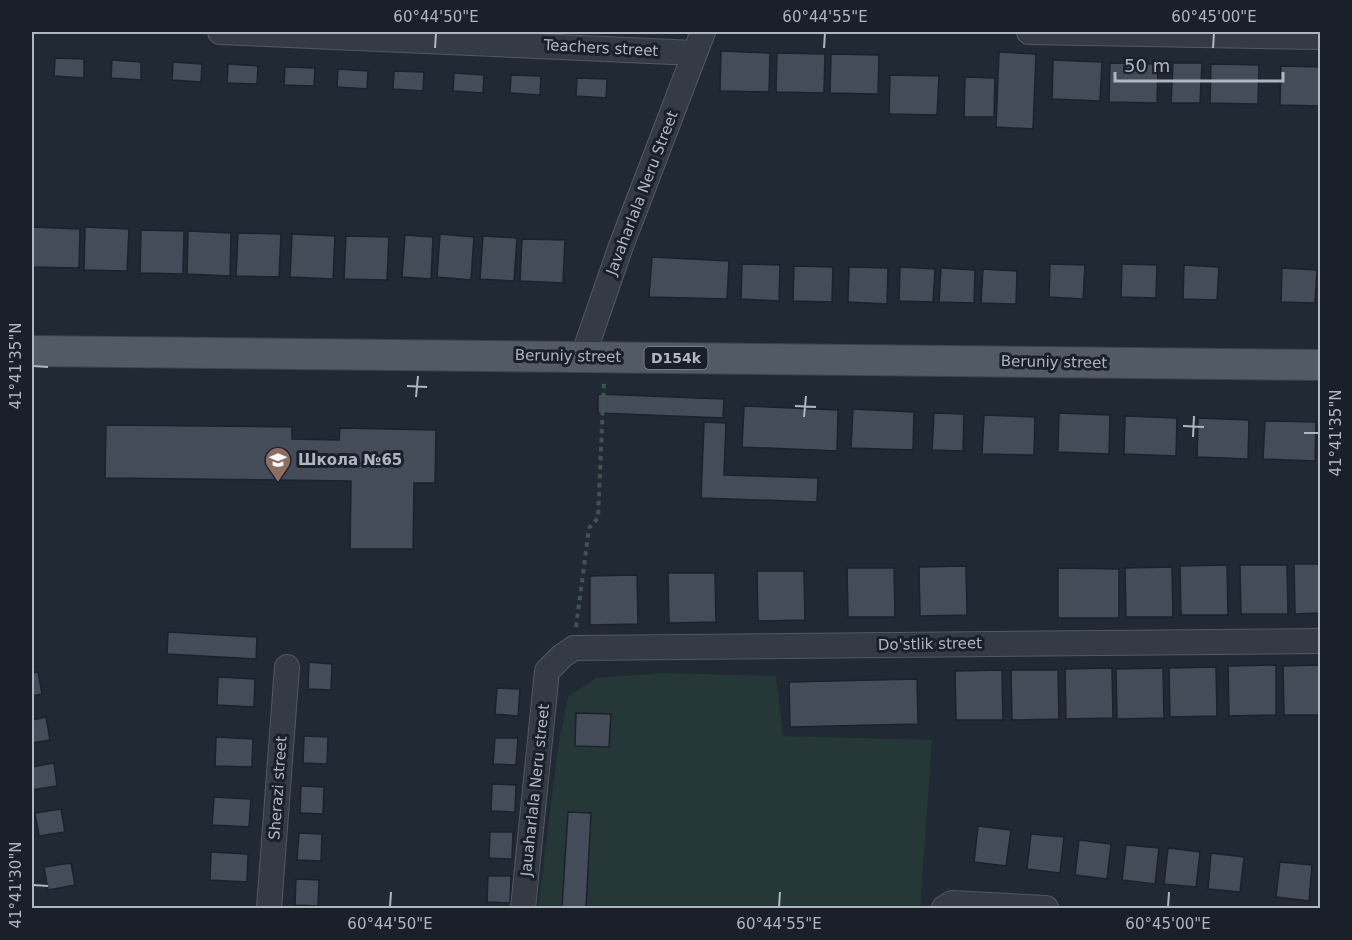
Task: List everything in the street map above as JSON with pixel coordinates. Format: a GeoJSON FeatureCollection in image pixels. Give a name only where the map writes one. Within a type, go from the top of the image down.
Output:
{"type":"FeatureCollection","features":[{"type":"Feature","properties":{"kind":"main road","name":"Beruniy street"},"geometry":{"type":"LineString","coordinates":[[32,351],[1320,365]]}},
{"type":"Feature","properties":{"kind":"street","name":"Teachers street"},"geometry":{"type":"LineString","coordinates":[[220,32],[699,42]]}},
{"type":"Feature","properties":{"kind":"street"},"geometry":{"type":"LineString","coordinates":[[1029,32],[1320,37]]}},
{"type":"Feature","properties":{"kind":"street","name":"Javaharlala Neru Street"},"geometry":{"type":"LineString","coordinates":[[594,356],[621,246],[699,42]]}},
{"type":"Feature","properties":{"kind":"street","name":"Do'stlik street"},"geometry":{"type":"LineString","coordinates":[[574,648],[1320,641]]}},
{"type":"Feature","properties":{"kind":"street","name":"Jauaharlala Neru street"},"geometry":{"type":"LineString","coordinates":[[524,909],[547,671],[574,648]]}},
{"type":"Feature","properties":{"kind":"street","name":"Sherazi street"},"geometry":{"type":"LineString","coordinates":[[269,909],[286,666]]}},
{"type":"Feature","properties":{"kind":"street"},"geometry":{"type":"LineString","coordinates":[[944,909],[952,903],[1046,909]]}},
{"type":"Feature","properties":{"kind":"path"},"geometry":{"type":"LineString","coordinates":[[574,648],[588,528],[598,518],[594,356]]}},
{"type":"Feature","properties":{"kind":"shaded area"},"geometry":{"type":"Polygon","coordinates":[[[663,673],[776,676],[783,736],[932,740],[920,908],[538,908],[558,748],[568,697],[596,678],[663,673]]]}},
{"type":"Feature","properties":{"kind":"building"},"geometry":{"type":"Polygon","coordinates":[[[721,51],[770,53],[769,92],[720,91],[721,51]]]}},
{"type":"Feature","properties":{"kind":"building"},"geometry":{"type":"Polygon","coordinates":[[[999,52],[1036,54],[1033,129],[996,127],[999,52]]]}},
{"type":"Feature","properties":{"kind":"building"},"geometry":{"type":"Polygon","coordinates":[[[777,53],[825,54],[824,93],[776,92],[777,53]]]}},
{"type":"Feature","properties":{"kind":"building"},"geometry":{"type":"Polygon","coordinates":[[[831,54],[879,55],[878,94],[830,93],[831,54]]]}},
{"type":"Feature","properties":{"kind":"building"},"geometry":{"type":"Polygon","coordinates":[[[55,58],[84,59],[84,78],[54,76],[55,58]]]}},
{"type":"Feature","properties":{"kind":"building"},"geometry":{"type":"Polygon","coordinates":[[[112,60],[141,62],[141,80],[111,78],[112,60]]]}},
{"type":"Feature","properties":{"kind":"building"},"geometry":{"type":"Polygon","coordinates":[[[1053,60],[1102,62],[1100,101],[1052,99],[1053,60]]]}},
{"type":"Feature","properties":{"kind":"building"},"geometry":{"type":"Polygon","coordinates":[[[173,62],[202,64],[201,82],[172,80],[173,62]]]}},
{"type":"Feature","properties":{"kind":"building"},"geometry":{"type":"Polygon","coordinates":[[[1110,63],[1158,64],[1157,103],[1109,102],[1110,63]]]}},
{"type":"Feature","properties":{"kind":"building"},"geometry":{"type":"Polygon","coordinates":[[[1173,63],[1202,63],[1200,103],[1171,103],[1173,63]]]}},
{"type":"Feature","properties":{"kind":"building"},"geometry":{"type":"Polygon","coordinates":[[[228,64],[258,66],[257,84],[227,83],[228,64]]]}},
{"type":"Feature","properties":{"kind":"building"},"geometry":{"type":"Polygon","coordinates":[[[1211,64],[1259,65],[1258,104],[1210,103],[1211,64]]]}},
{"type":"Feature","properties":{"kind":"building"},"geometry":{"type":"Polygon","coordinates":[[[1281,66],[1320,67],[1320,106],[1280,105],[1281,66]]]}},
{"type":"Feature","properties":{"kind":"building"},"geometry":{"type":"Polygon","coordinates":[[[285,67],[315,68],[314,86],[284,85],[285,67]]]}},
{"type":"Feature","properties":{"kind":"building"},"geometry":{"type":"Polygon","coordinates":[[[338,69],[368,71],[367,89],[337,87],[338,69]]]}},
{"type":"Feature","properties":{"kind":"building"},"geometry":{"type":"Polygon","coordinates":[[[394,71],[424,72],[423,91],[393,89],[394,71]]]}},
{"type":"Feature","properties":{"kind":"building"},"geometry":{"type":"Polygon","coordinates":[[[454,73],[484,75],[483,93],[453,91],[454,73]]]}},
{"type":"Feature","properties":{"kind":"building"},"geometry":{"type":"Polygon","coordinates":[[[511,75],[541,76],[540,95],[510,93],[511,75]]]}},
{"type":"Feature","properties":{"kind":"building"},"geometry":{"type":"Polygon","coordinates":[[[890,75],[939,76],[937,115],[889,114],[890,75]]]}},
{"type":"Feature","properties":{"kind":"building"},"geometry":{"type":"Polygon","coordinates":[[[965,77],[995,78],[994,117],[964,117],[965,77]]]}},
{"type":"Feature","properties":{"kind":"building"},"geometry":{"type":"Polygon","coordinates":[[[577,78],[607,79],[606,98],[576,96],[577,78]]]}},
{"type":"Feature","properties":{"kind":"building"},"geometry":{"type":"Polygon","coordinates":[[[32,227],[80,229],[79,268],[32,267],[32,227]]]}},
{"type":"Feature","properties":{"kind":"building"},"geometry":{"type":"Polygon","coordinates":[[[85,227],[129,229],[127,271],[84,270],[85,227]]]}},
{"type":"Feature","properties":{"kind":"building"},"geometry":{"type":"Polygon","coordinates":[[[141,230],[184,231],[183,274],[140,273],[141,230]]]}},
{"type":"Feature","properties":{"kind":"building"},"geometry":{"type":"Polygon","coordinates":[[[188,231],[231,233],[230,276],[187,274],[188,231]]]}},
{"type":"Feature","properties":{"kind":"building"},"geometry":{"type":"Polygon","coordinates":[[[238,233],[281,234],[279,277],[236,276],[238,233]]]}},
{"type":"Feature","properties":{"kind":"building"},"geometry":{"type":"Polygon","coordinates":[[[292,234],[335,236],[333,279],[290,277],[292,234]]]}},
{"type":"Feature","properties":{"kind":"building"},"geometry":{"type":"Polygon","coordinates":[[[440,234],[474,237],[471,280],[437,277],[440,234]]]}},
{"type":"Feature","properties":{"kind":"building"},"geometry":{"type":"Polygon","coordinates":[[[405,235],[433,237],[431,279],[402,277],[405,235]]]}},
{"type":"Feature","properties":{"kind":"building"},"geometry":{"type":"Polygon","coordinates":[[[346,236],[389,237],[387,280],[344,279],[346,236]]]}},
{"type":"Feature","properties":{"kind":"building"},"geometry":{"type":"Polygon","coordinates":[[[483,236],[517,238],[514,281],[480,279],[483,236]]]}},
{"type":"Feature","properties":{"kind":"building"},"geometry":{"type":"Polygon","coordinates":[[[522,239],[565,240],[563,283],[520,281],[522,239]]]}},
{"type":"Feature","properties":{"kind":"building"},"geometry":{"type":"Polygon","coordinates":[[[652,257],[729,261],[727,299],[649,297],[652,257]]]}},
{"type":"Feature","properties":{"kind":"building"},"geometry":{"type":"Polygon","coordinates":[[[742,264],[780,265],[779,301],[741,299],[742,264]]]}},
{"type":"Feature","properties":{"kind":"building"},"geometry":{"type":"Polygon","coordinates":[[[1050,264],[1085,265],[1083,299],[1049,297],[1050,264]]]}},
{"type":"Feature","properties":{"kind":"building"},"geometry":{"type":"Polygon","coordinates":[[[1122,264],[1157,265],[1156,298],[1121,297],[1122,264]]]}},
{"type":"Feature","properties":{"kind":"building"},"geometry":{"type":"Polygon","coordinates":[[[1184,265],[1219,267],[1217,300],[1183,299],[1184,265]]]}},
{"type":"Feature","properties":{"kind":"building"},"geometry":{"type":"Polygon","coordinates":[[[794,266],[833,267],[832,302],[793,301],[794,266]]]}},
{"type":"Feature","properties":{"kind":"building"},"geometry":{"type":"Polygon","coordinates":[[[849,267],[888,268],[887,304],[848,302],[849,267]]]}},
{"type":"Feature","properties":{"kind":"building"},"geometry":{"type":"Polygon","coordinates":[[[900,267],[935,269],[933,302],[899,301],[900,267]]]}},
{"type":"Feature","properties":{"kind":"building"},"geometry":{"type":"Polygon","coordinates":[[[941,268],[975,270],[974,303],[939,302],[941,268]]]}},
{"type":"Feature","properties":{"kind":"building"},"geometry":{"type":"Polygon","coordinates":[[[1282,268],[1317,270],[1315,303],[1281,302],[1282,268]]]}},
{"type":"Feature","properties":{"kind":"building"},"geometry":{"type":"Polygon","coordinates":[[[983,269],[1017,271],[1016,304],[981,303],[983,269]]]}},
{"type":"Feature","properties":{"kind":"building"},"geometry":{"type":"Polygon","coordinates":[[[598,394],[724,399],[723,418],[598,413],[598,394]]]}},
{"type":"Feature","properties":{"kind":"building"},"geometry":{"type":"Polygon","coordinates":[[[744,406],[838,410],[837,451],[742,447],[744,406]]]}},
{"type":"Feature","properties":{"kind":"building"},"geometry":{"type":"Polygon","coordinates":[[[853,409],[914,412],[913,450],[851,448],[853,409]]]}},
{"type":"Feature","properties":{"kind":"building"},"geometry":{"type":"Polygon","coordinates":[[[934,413],[964,414],[963,451],[932,450],[934,413]]]}},
{"type":"Feature","properties":{"kind":"building"},"geometry":{"type":"Polygon","coordinates":[[[1059,413],[1110,415],[1109,454],[1058,452],[1059,413]]]}},
{"type":"Feature","properties":{"kind":"building"},"geometry":{"type":"Polygon","coordinates":[[[984,415],[1035,417],[1034,455],[982,454],[984,415]]]}},
{"type":"Feature","properties":{"kind":"building"},"geometry":{"type":"Polygon","coordinates":[[[1125,416],[1177,418],[1176,456],[1124,454],[1125,416]]]}},
{"type":"Feature","properties":{"kind":"building"},"geometry":{"type":"Polygon","coordinates":[[[1198,418],[1249,420],[1248,459],[1197,457],[1198,418]]]}},
{"type":"Feature","properties":{"kind":"building"},"geometry":{"type":"Polygon","coordinates":[[[1265,421],[1316,422],[1315,461],[1263,459],[1265,421]]]}},
{"type":"Feature","properties":{"kind":"building"},"geometry":{"type":"Polygon","coordinates":[[[704,422],[726,423],[724,475],[818,478],[817,502],[701,498],[704,422]]]}},
{"type":"Feature","properties":{"kind":"building"},"geometry":{"type":"Polygon","coordinates":[[[106,425],[292,427],[292,439],[339,440],[340,428],[436,430],[435,483],[414,483],[413,549],[350,549],[351,481],[105,478],[106,425]]]}},
{"type":"Feature","properties":{"kind":"building"},"geometry":{"type":"Polygon","coordinates":[[[1294,564],[1320,564],[1320,613],[1295,614],[1294,564]]]}},
{"type":"Feature","properties":{"kind":"building"},"geometry":{"type":"Polygon","coordinates":[[[1227,565],[1228,615],[1181,615],[1180,566],[1227,565]]]}},
{"type":"Feature","properties":{"kind":"building"},"geometry":{"type":"Polygon","coordinates":[[[1240,565],[1287,565],[1288,614],[1241,614],[1240,565]]]}},
{"type":"Feature","properties":{"kind":"building"},"geometry":{"type":"Polygon","coordinates":[[[966,566],[967,615],[920,616],[919,567],[966,566]]]}},
{"type":"Feature","properties":{"kind":"building"},"geometry":{"type":"Polygon","coordinates":[[[1172,567],[1173,617],[1126,617],[1125,568],[1172,567]]]}},
{"type":"Feature","properties":{"kind":"building"},"geometry":{"type":"Polygon","coordinates":[[[847,568],[894,568],[895,617],[848,617],[847,568]]]}},
{"type":"Feature","properties":{"kind":"building"},"geometry":{"type":"Polygon","coordinates":[[[1058,568],[1119,569],[1119,618],[1058,618],[1058,568]]]}},
{"type":"Feature","properties":{"kind":"building"},"geometry":{"type":"Polygon","coordinates":[[[757,571],[804,571],[805,620],[758,621],[757,571]]]}},
{"type":"Feature","properties":{"kind":"building"},"geometry":{"type":"Polygon","coordinates":[[[668,573],[715,573],[716,622],[669,623],[668,573]]]}},
{"type":"Feature","properties":{"kind":"building"},"geometry":{"type":"Polygon","coordinates":[[[637,575],[638,624],[590,625],[590,576],[637,575]]]}},
{"type":"Feature","properties":{"kind":"building"},"geometry":{"type":"Polygon","coordinates":[[[168,632],[257,637],[256,659],[167,654],[168,632]]]}},
{"type":"Feature","properties":{"kind":"building"},"geometry":{"type":"Polygon","coordinates":[[[309,662],[332,664],[331,690],[308,689],[309,662]]]}},
{"type":"Feature","properties":{"kind":"building"},"geometry":{"type":"Polygon","coordinates":[[[1276,665],[1276,715],[1229,716],[1228,666],[1276,665]]]}},
{"type":"Feature","properties":{"kind":"building"},"geometry":{"type":"Polygon","coordinates":[[[1320,665],[1320,715],[1284,715],[1283,666],[1320,665]]]}},
{"type":"Feature","properties":{"kind":"building"},"geometry":{"type":"Polygon","coordinates":[[[1216,667],[1217,716],[1170,717],[1169,668],[1216,667]]]}},
{"type":"Feature","properties":{"kind":"building"},"geometry":{"type":"Polygon","coordinates":[[[1112,668],[1113,718],[1066,719],[1065,669],[1112,668]]]}},
{"type":"Feature","properties":{"kind":"building"},"geometry":{"type":"Polygon","coordinates":[[[1163,668],[1164,718],[1117,719],[1116,669],[1163,668]]]}},
{"type":"Feature","properties":{"kind":"building"},"geometry":{"type":"Polygon","coordinates":[[[1002,670],[1003,720],[956,720],[955,671],[1002,670]]]}},
{"type":"Feature","properties":{"kind":"building"},"geometry":{"type":"Polygon","coordinates":[[[1011,670],[1058,670],[1059,719],[1012,720],[1011,670]]]}},
{"type":"Feature","properties":{"kind":"building"},"geometry":{"type":"Polygon","coordinates":[[[38,672],[42,694],[32,696],[32,673],[38,672]]]}},
{"type":"Feature","properties":{"kind":"building"},"geometry":{"type":"Polygon","coordinates":[[[218,677],[255,679],[254,707],[217,705],[218,677]]]}},
{"type":"Feature","properties":{"kind":"building"},"geometry":{"type":"Polygon","coordinates":[[[917,679],[918,724],[790,727],[789,682],[917,679]]]}},
{"type":"Feature","properties":{"kind":"building"},"geometry":{"type":"Polygon","coordinates":[[[497,688],[520,689],[518,716],[495,714],[497,688]]]}},
{"type":"Feature","properties":{"kind":"building"},"geometry":{"type":"Polygon","coordinates":[[[576,713],[611,714],[609,747],[575,746],[576,713]]]}},
{"type":"Feature","properties":{"kind":"building"},"geometry":{"type":"Polygon","coordinates":[[[46,717],[50,740],[32,743],[32,720],[46,717]]]}},
{"type":"Feature","properties":{"kind":"building"},"geometry":{"type":"Polygon","coordinates":[[[304,736],[328,737],[327,764],[303,763],[304,736]]]}},
{"type":"Feature","properties":{"kind":"building"},"geometry":{"type":"Polygon","coordinates":[[[216,737],[253,739],[252,767],[215,766],[216,737]]]}},
{"type":"Feature","properties":{"kind":"building"},"geometry":{"type":"Polygon","coordinates":[[[495,738],[518,738],[516,765],[493,764],[495,738]]]}},
{"type":"Feature","properties":{"kind":"building"},"geometry":{"type":"Polygon","coordinates":[[[54,763],[57,786],[32,790],[32,767],[54,763]]]}},
{"type":"Feature","properties":{"kind":"building"},"geometry":{"type":"Polygon","coordinates":[[[492,784],[516,785],[515,812],[491,811],[492,784]]]}},
{"type":"Feature","properties":{"kind":"building"},"geometry":{"type":"Polygon","coordinates":[[[301,786],[324,787],[323,814],[300,813],[301,786]]]}},
{"type":"Feature","properties":{"kind":"building"},"geometry":{"type":"Polygon","coordinates":[[[214,797],[251,799],[249,827],[212,825],[214,797]]]}},
{"type":"Feature","properties":{"kind":"building"},"geometry":{"type":"Polygon","coordinates":[[[61,809],[65,832],[39,836],[35,813],[61,809]]]}},
{"type":"Feature","properties":{"kind":"building"},"geometry":{"type":"Polygon","coordinates":[[[568,812],[591,813],[586,908],[562,908],[568,812]]]}},
{"type":"Feature","properties":{"kind":"building"},"geometry":{"type":"Polygon","coordinates":[[[978,826],[1011,830],[1006,866],[974,862],[978,826]]]}},
{"type":"Feature","properties":{"kind":"building"},"geometry":{"type":"Polygon","coordinates":[[[490,832],[513,832],[512,859],[489,858],[490,832]]]}},
{"type":"Feature","properties":{"kind":"building"},"geometry":{"type":"Polygon","coordinates":[[[299,833],[322,834],[321,861],[297,860],[299,833]]]}},
{"type":"Feature","properties":{"kind":"building"},"geometry":{"type":"Polygon","coordinates":[[[1031,834],[1064,837],[1060,873],[1027,869],[1031,834]]]}},
{"type":"Feature","properties":{"kind":"building"},"geometry":{"type":"Polygon","coordinates":[[[1079,840],[1111,844],[1107,879],[1075,875],[1079,840]]]}},
{"type":"Feature","properties":{"kind":"building"},"geometry":{"type":"Polygon","coordinates":[[[1126,845],[1159,848],[1155,884],[1122,880],[1126,845]]]}},
{"type":"Feature","properties":{"kind":"building"},"geometry":{"type":"Polygon","coordinates":[[[1168,848],[1200,852],[1196,887],[1164,884],[1168,848]]]}},
{"type":"Feature","properties":{"kind":"building"},"geometry":{"type":"Polygon","coordinates":[[[211,852],[248,854],[247,882],[210,880],[211,852]]]}},
{"type":"Feature","properties":{"kind":"building"},"geometry":{"type":"Polygon","coordinates":[[[1211,853],[1244,857],[1240,892],[1208,889],[1211,853]]]}},
{"type":"Feature","properties":{"kind":"building"},"geometry":{"type":"Polygon","coordinates":[[[1280,862],[1312,865],[1309,901],[1276,897],[1280,862]]]}},
{"type":"Feature","properties":{"kind":"building"},"geometry":{"type":"Polygon","coordinates":[[[71,863],[75,885],[48,890],[44,867],[71,863]]]}},
{"type":"Feature","properties":{"kind":"building"},"geometry":{"type":"Polygon","coordinates":[[[488,876],[511,876],[510,903],[487,902],[488,876]]]}},
{"type":"Feature","properties":{"kind":"building"},"geometry":{"type":"Polygon","coordinates":[[[296,879],[319,880],[318,906],[295,905],[296,879]]]}},
{"type":"Feature","properties":{"kind":"place","name":"Школа №65"},"geometry":{"type":"Point","coordinates":[278,483]}}]}
